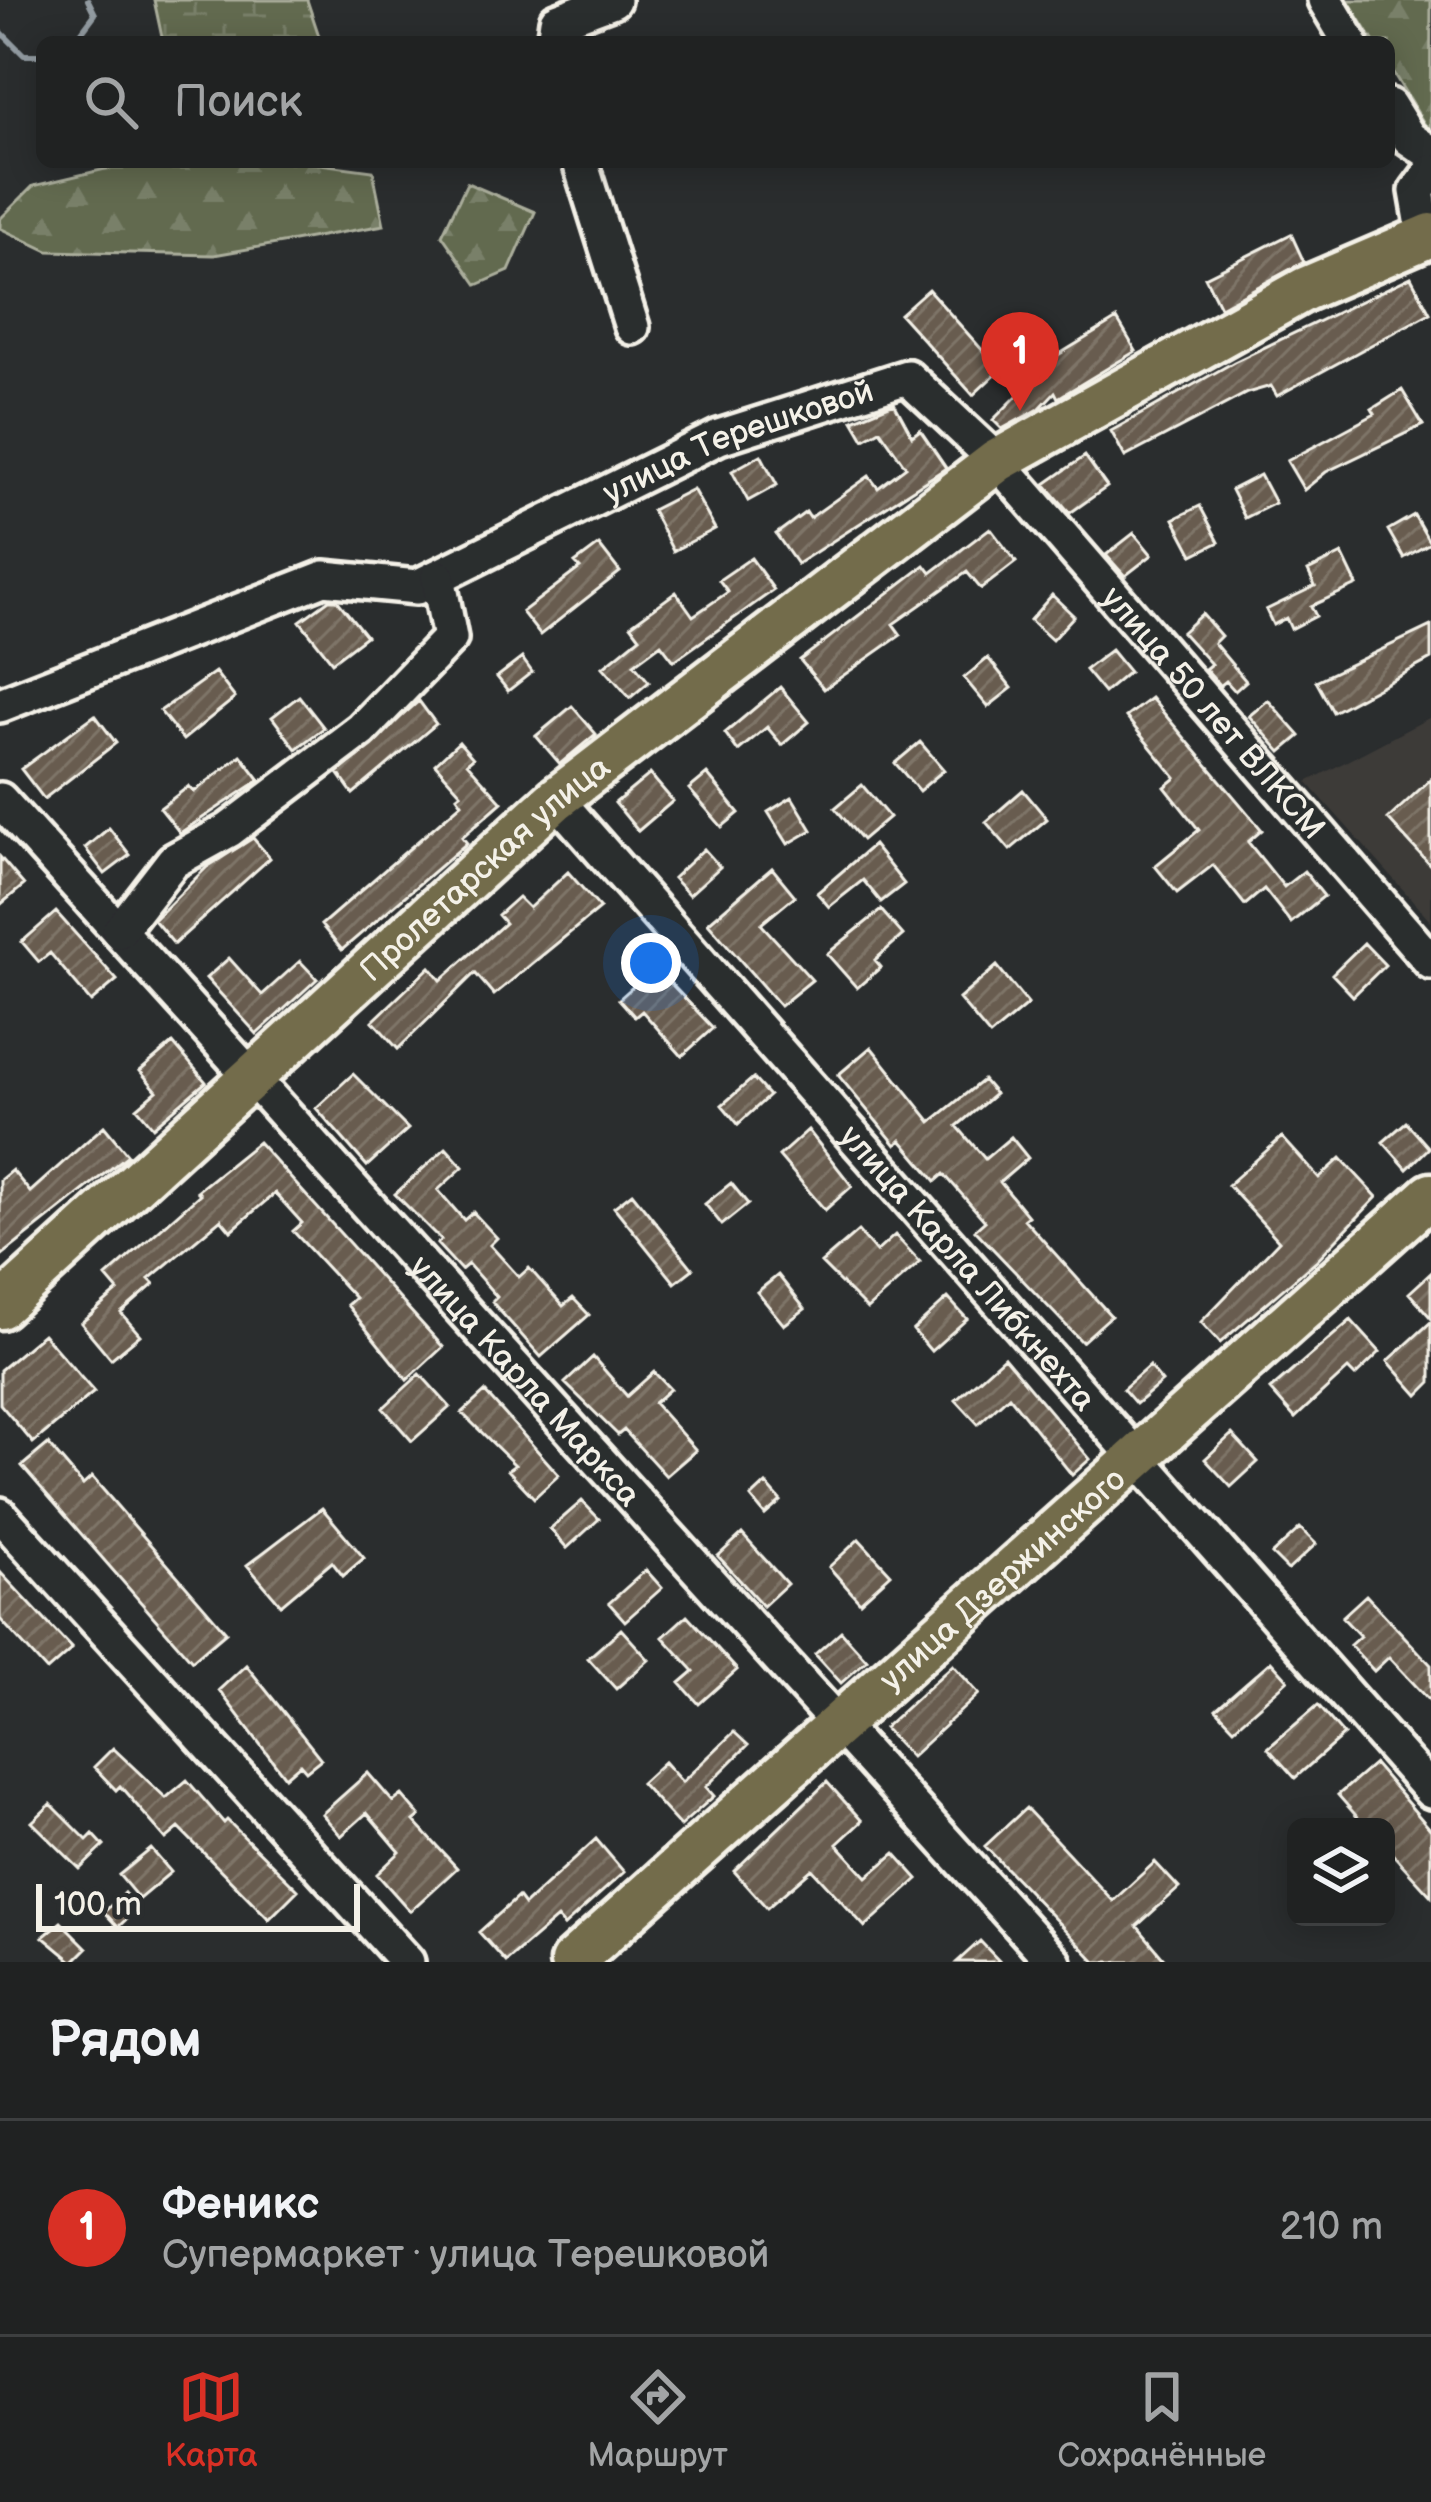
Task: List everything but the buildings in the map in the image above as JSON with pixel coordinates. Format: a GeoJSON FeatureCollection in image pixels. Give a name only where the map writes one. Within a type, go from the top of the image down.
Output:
{"type":"FeatureCollection","features":[{"type":"Feature","properties":{"kind":"main road"},"geometry":{"type":"LineString","coordinates":[[997,461],[1304,289],[1428,236]]}},
{"type":"Feature","properties":{"kind":"main road","name":"Пролетарская улица"},"geometry":{"type":"LineString","coordinates":[[0,1307],[556,799],[997,461]]}},
{"type":"Feature","properties":{"kind":"main road","name":"улица Дзержинского"},"geometry":{"type":"LineString","coordinates":[[572,1962],[1431,1195]]}},
{"type":"Feature","properties":{"kind":"street"},"geometry":{"type":"LineString","coordinates":[[555,36],[556,21],[613,0]]}},
{"type":"Feature","properties":{"kind":"street"},"geometry":{"type":"LineString","coordinates":[[1325,0],[1346,36]]}},
{"type":"Feature","properties":{"kind":"street"},"geometry":{"type":"LineString","coordinates":[[1395,116],[1409,139],[1431,153]]}},
{"type":"Feature","properties":{"kind":"street"},"geometry":{"type":"LineString","coordinates":[[582,168],[632,327]]}},
{"type":"Feature","properties":{"kind":"street"},"geometry":{"type":"LineString","coordinates":[[1428,236],[1418,191],[1431,172]]}},
{"type":"Feature","properties":{"kind":"street","name":"улица Терешковой"},"geometry":{"type":"LineString","coordinates":[[0,705],[324,578],[417,587],[719,437],[907,377],[997,461]]}},
{"type":"Feature","properties":{"kind":"street","name":"улица 50 лет ВЛКСМ"},"geometry":{"type":"LineString","coordinates":[[997,461],[1431,962]]}},
{"type":"Feature","properties":{"kind":"street"},"geometry":{"type":"LineString","coordinates":[[119,931],[173,861],[229,830],[361,730],[450,638],[438,577]]}},
{"type":"Feature","properties":{"kind":"street","name":"улица Карла Либкнехта"},"geometry":{"type":"LineString","coordinates":[[556,799],[1431,1791]]}},
{"type":"Feature","properties":{"kind":"street","name":"улица Карла Маркса"},"geometry":{"type":"LineString","coordinates":[[0,800],[1054,1962]]}},
{"type":"Feature","properties":{"kind":"street"},"geometry":{"type":"LineString","coordinates":[[0,1515],[407,1962]]}},
{"type":"Feature","properties":{"kind":"shaded area"},"geometry":{"type":"Polygon","coordinates":[[[1431,717],[1431,921],[1307,782],[1431,717]]]}},
{"type":"Feature","properties":{"kind":"green space"},"geometry":{"type":"Polygon","coordinates":[[[154,0],[307,0],[319,36],[162,36],[154,0]]]}},
{"type":"Feature","properties":{"kind":"green space"},"geometry":{"type":"Polygon","coordinates":[[[1348,0],[1431,0],[1430,133],[1395,76],[1395,36],[1370,36],[1348,0]]]}},
{"type":"Feature","properties":{"kind":"green space"},"geometry":{"type":"Polygon","coordinates":[[[110,168],[350,168],[373,171],[384,225],[214,255],[48,251],[0,228],[0,219],[33,186],[110,168]]]}},
{"type":"Feature","properties":{"kind":"green space"},"geometry":{"type":"Polygon","coordinates":[[[467,183],[535,212],[509,271],[477,285],[442,235],[467,183]]]}},
{"type":"Feature","properties":{"kind":"waterway"},"geometry":{"type":"LineString","coordinates":[[78,36],[95,14],[88,0]]}},
{"type":"Feature","properties":{"kind":"waterway"},"geometry":{"type":"LineString","coordinates":[[0,31],[24,55],[36,55]]}},
{"type":"Feature","properties":{"kind":"place","name":"Феникс"},"geometry":{"type":"Point","coordinates":[1020,411]}}]}
